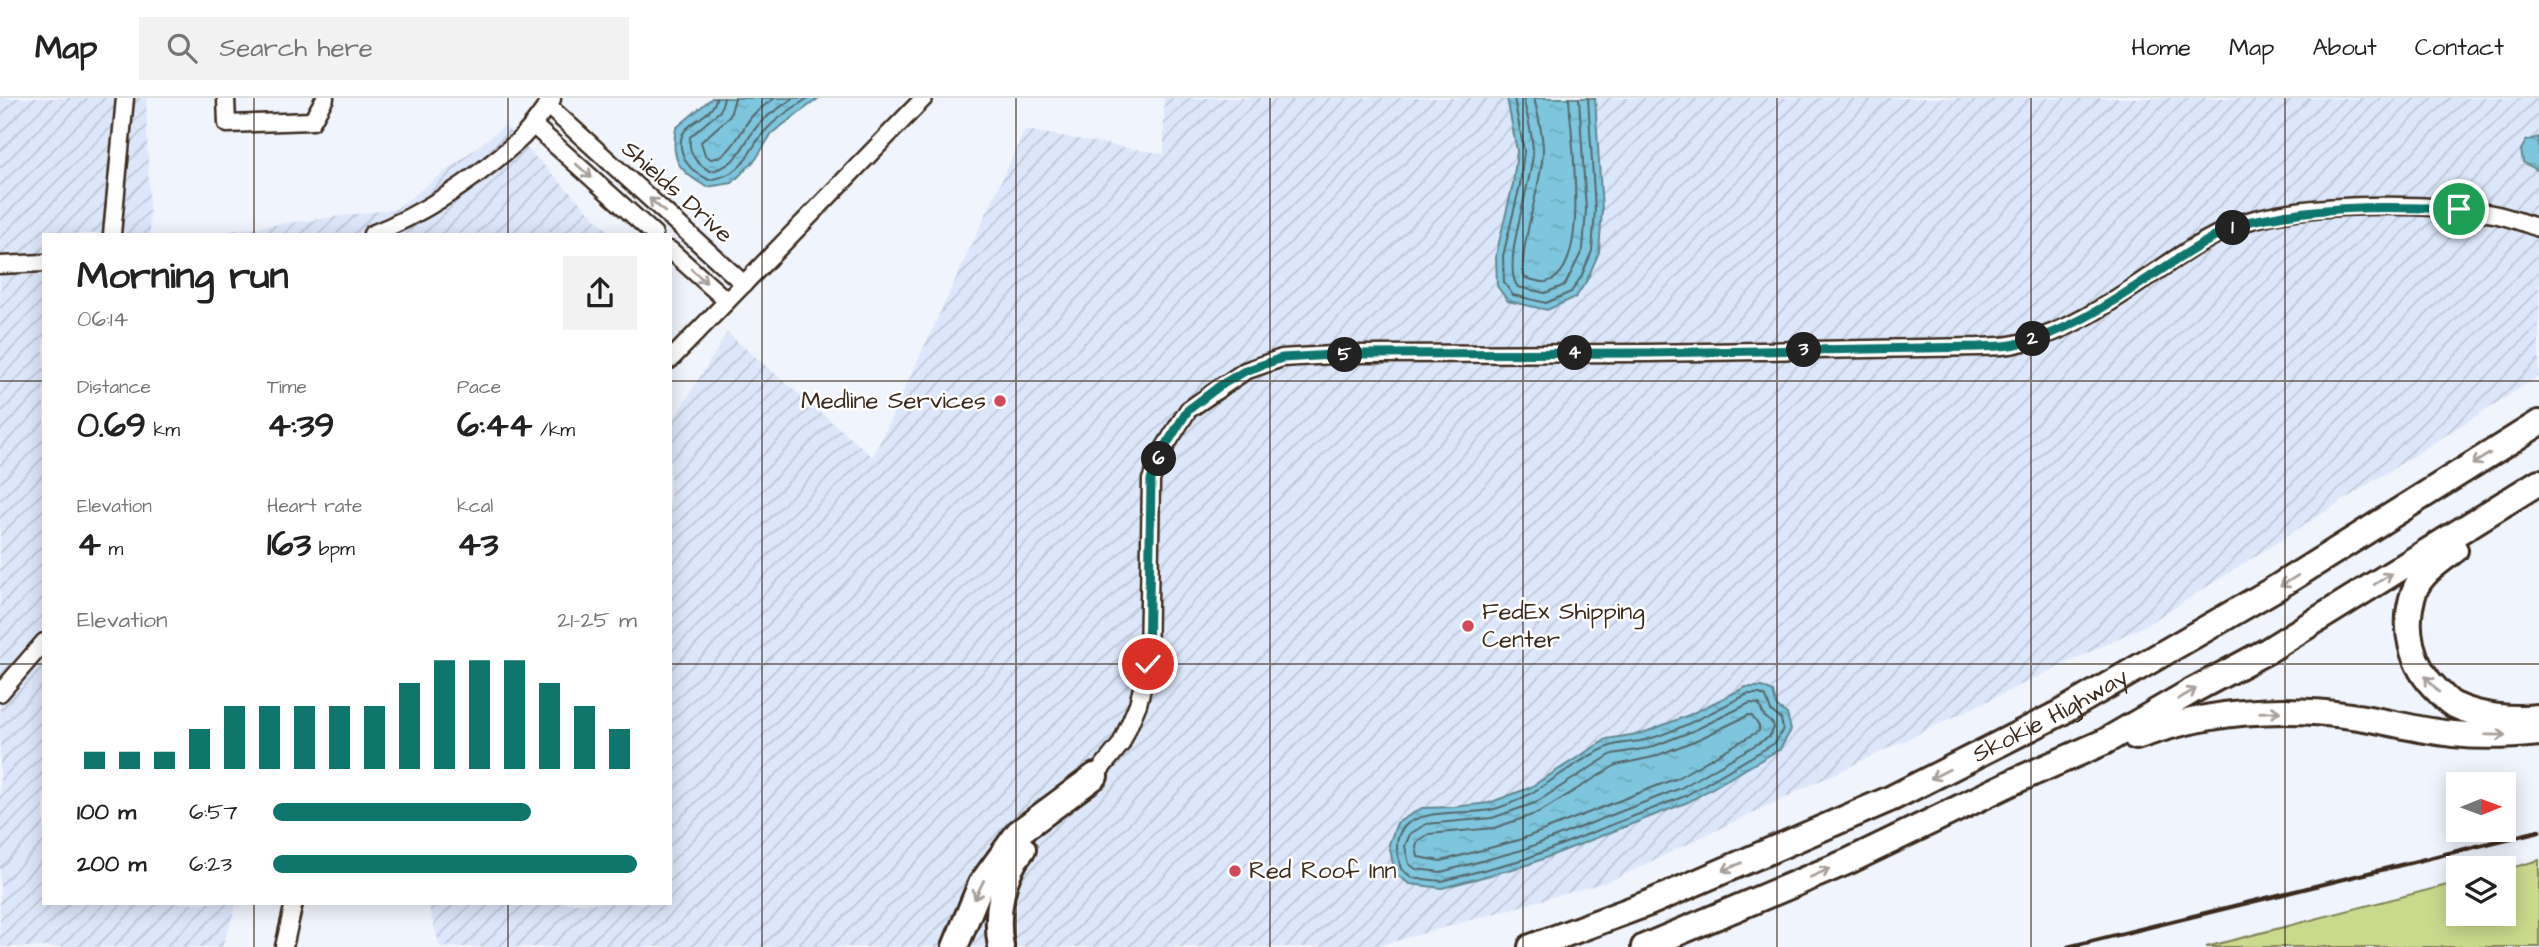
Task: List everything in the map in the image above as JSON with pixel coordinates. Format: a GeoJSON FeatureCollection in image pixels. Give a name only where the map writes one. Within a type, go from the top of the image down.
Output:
{"type":"FeatureCollection","features":[{"type":"Feature","properties":{"kind":"highway","name":"Skokie Highway"},"geometry":{"type":"LineString","coordinates":[[1531,947],[1649,903],[1892,798],[2060,713],[2276,588],[2539,423]]}},
{"type":"Feature","properties":{"kind":"highway","name":"Skokie Highway"},"geometry":{"type":"LineString","coordinates":[[1644,947],[1849,861],[2017,780],[2104,742],[2267,651],[2539,482]]}},
{"type":"Feature","properties":{"kind":"highway"},"geometry":{"type":"LineString","coordinates":[[2539,488],[2432,568],[2414,590],[2408,623],[2413,654],[2428,682],[2452,704],[2483,715],[2539,717]]}},
{"type":"Feature","properties":{"kind":"highway"},"geometry":{"type":"LineString","coordinates":[[2017,780],[2162,727],[2205,717],[2251,712],[2292,711],[2356,716],[2454,734],[2515,736],[2539,733]]}},
{"type":"Feature","properties":{"kind":"highway"},"geometry":{"type":"LineString","coordinates":[[955,947],[981,884],[1018,832],[1095,776]]}},
{"type":"Feature","properties":{"kind":"highway"},"geometry":{"type":"LineString","coordinates":[[1001,947],[998,914],[1006,879],[1020,852],[1095,776]]}},
{"type":"Feature","properties":{"kind":"street"},"geometry":{"type":"LineString","coordinates":[[112,233],[125,98]]}},
{"type":"Feature","properties":{"kind":"street"},"geometry":{"type":"LineString","coordinates":[[226,98],[227,124],[312,121],[325,98]]}},
{"type":"Feature","properties":{"kind":"street"},"geometry":{"type":"LineString","coordinates":[[672,358],[924,98]]}},
{"type":"Feature","properties":{"kind":"street"},"geometry":{"type":"LineString","coordinates":[[374,233],[404,221],[452,192],[519,141],[550,102]]}},
{"type":"Feature","properties":{"kind":"street","name":"Shields Drive"},"geometry":{"type":"LineString","coordinates":[[550,102],[744,284]]}},
{"type":"Feature","properties":{"kind":"street","name":"Shields Drive"},"geometry":{"type":"LineString","coordinates":[[533,125],[653,233]]}},
{"type":"Feature","properties":{"kind":"street"},"geometry":{"type":"LineString","coordinates":[[1095,776],[1121,744],[1138,704],[1148,664],[1151,480],[1163,450],[1188,410],[1245,371],[1282,358],[1349,354],[1675,352],[2015,344],[2068,325],[2107,304],[2193,247],[2244,222],[2295,212],[2410,207],[2459,209],[2496,215],[2539,228]]}},
{"type":"Feature","properties":{"kind":"street","name":"Shields Drive"},"geometry":{"type":"LineString","coordinates":[[672,252],[727,301]]}},
{"type":"Feature","properties":{"kind":"street"},"geometry":{"type":"LineString","coordinates":[[0,265],[42,263]]}},
{"type":"Feature","properties":{"kind":"street"},"geometry":{"type":"LineString","coordinates":[[0,692],[42,644]]}},
{"type":"Feature","properties":{"kind":"street"},"geometry":{"type":"LineString","coordinates":[[285,947],[295,905]]}},
{"type":"Feature","properties":{"kind":"shaded area"},"geometry":{"type":"Polygon","coordinates":[[[0,98],[146,98],[150,233],[42,233],[42,905],[236,905],[222,947],[0,947],[0,98]]]}},
{"type":"Feature","properties":{"kind":"shaded area"},"geometry":{"type":"Polygon","coordinates":[[[1164,98],[2539,98],[2539,376],[2148,624],[1610,881],[1374,947],[440,947],[429,905],[672,905],[672,423],[727,333],[873,457],[1025,130],[1164,154],[1164,98]]]}},
{"type":"Feature","properties":{"kind":"shaded area"},"geometry":{"type":"Polygon","coordinates":[[[505,126],[610,233],[212,233],[396,209],[505,126]]]}},
{"type":"Feature","properties":{"kind":"green space"},"geometry":{"type":"Polygon","coordinates":[[[2539,860],[2539,947],[2206,947],[2446,885],[2446,926],[2516,926],[2516,867],[2539,860]]]}},
{"type":"Feature","properties":{"kind":"water"},"geometry":{"type":"Polygon","coordinates":[[[712,98],[819,98],[772,133],[756,159],[732,183],[707,187],[690,176],[679,164],[675,139],[676,128],[712,98]]]}},
{"type":"Feature","properties":{"kind":"water"},"geometry":{"type":"Polygon","coordinates":[[[1507,98],[1595,98],[1602,210],[1599,252],[1576,297],[1547,310],[1508,301],[1497,286],[1496,255],[1513,184],[1517,151],[1507,98]]]}},
{"type":"Feature","properties":{"kind":"water"},"geometry":{"type":"Polygon","coordinates":[[[2539,137],[2539,171],[2523,162],[2521,150],[2526,141],[2539,137]]]}},
{"type":"Feature","properties":{"kind":"water"},"geometry":{"type":"Polygon","coordinates":[[[1746,687],[1762,687],[1773,692],[1777,707],[1787,714],[1791,730],[1780,749],[1688,802],[1527,865],[1442,888],[1410,884],[1395,874],[1389,844],[1397,823],[1422,808],[1489,803],[1529,788],[1607,739],[1643,733],[1689,715],[1746,687]]]}},
{"type":"Feature","properties":{"kind":"railway"},"geometry":{"type":"LineString","coordinates":[[2068,947],[2539,831]]}},
{"type":"Feature","properties":{"kind":"place","name":"Medline Services"},"geometry":{"type":"Point","coordinates":[1000,401]}},
{"type":"Feature","properties":{"kind":"place","name":"FedEx Shipping Center"},"geometry":{"type":"Point","coordinates":[1468,626]}},
{"type":"Feature","properties":{"kind":"place","name":"Red Roof Inn"},"geometry":{"type":"Point","coordinates":[1235,871]}},
{"type":"Feature","properties":{"kind":"route"},"geometry":{"type":"LineString","coordinates":[[1148,664],[1151,480],[1163,450],[1188,410],[1245,371],[1282,358],[1349,354],[1648,353],[2015,344],[2068,325],[2107,304],[2193,247],[2244,222],[2295,212],[2346,208],[2459,209]]}}]}
